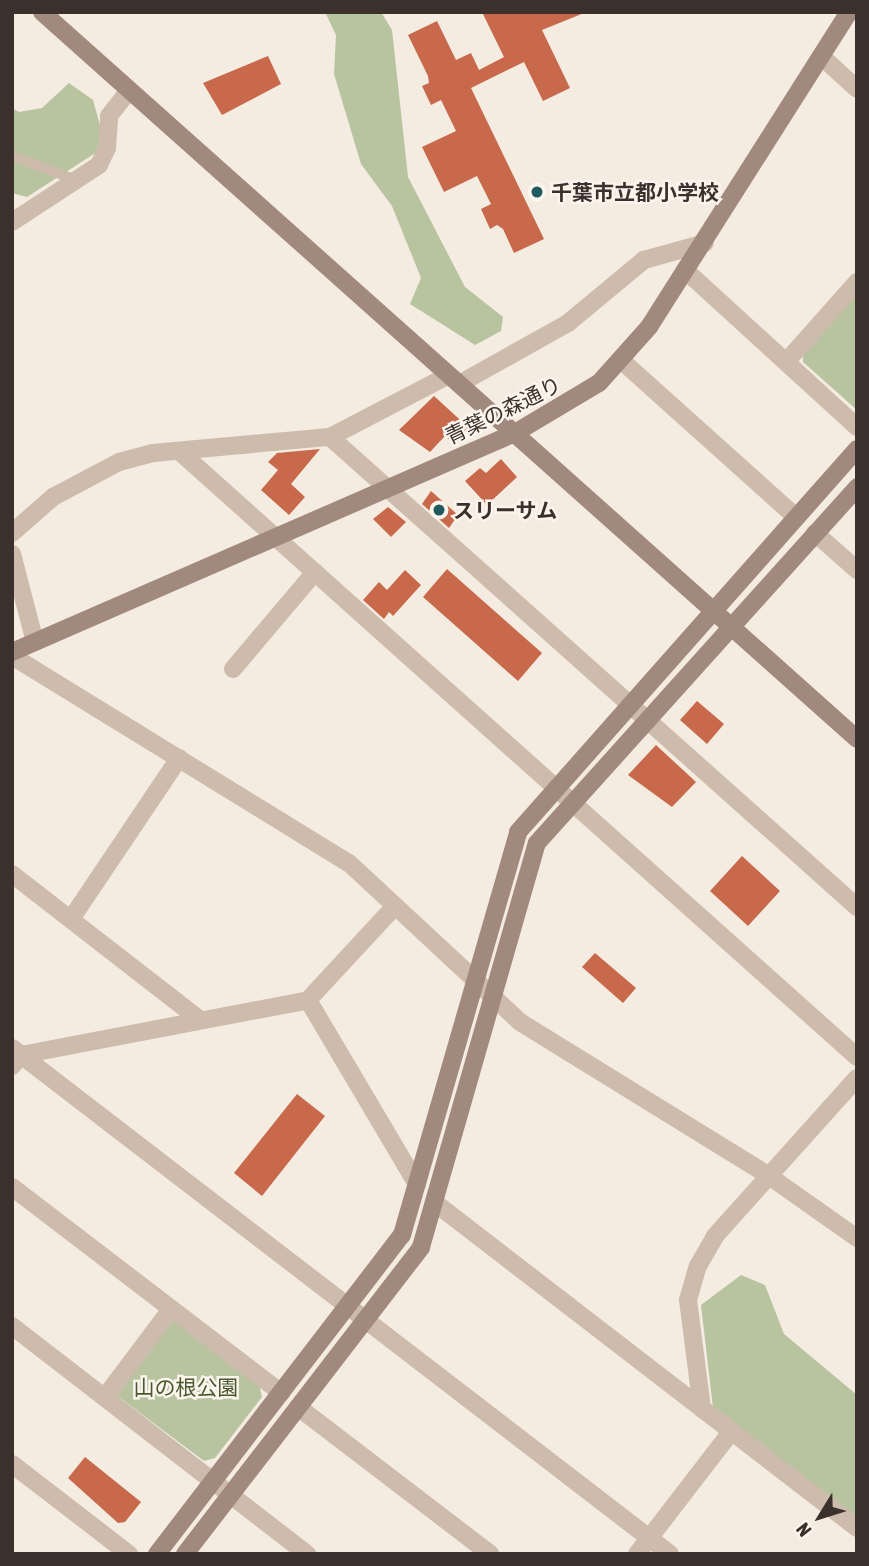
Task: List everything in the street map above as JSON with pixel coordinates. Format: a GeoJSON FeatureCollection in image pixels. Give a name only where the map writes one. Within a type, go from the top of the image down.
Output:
{"type":"FeatureCollection","features":[{"type":"Feature","properties":{"kind":"street"},"geometry":{"type":"LineString","coordinates":[[42,12],[857,739]]}},
{"type":"Feature","properties":{"kind":"street","name":"青葉の森通り"},"geometry":{"type":"LineString","coordinates":[[12,654],[514,433],[568,406],[622,361],[705,243],[849,12]]}},
{"type":"Feature","properties":{"kind":"street"},"geometry":{"type":"LineString","coordinates":[[822,57],[857,89]]}},
{"type":"Feature","properties":{"kind":"street"},"geometry":{"type":"LineString","coordinates":[[12,222],[79,181],[99,165],[107,148],[109,116],[129,90]]}},
{"type":"Feature","properties":{"kind":"street"},"geometry":{"type":"LineString","coordinates":[[12,533],[33,511],[71,485],[119,463],[180,451],[330,437],[454,380],[568,323],[644,260],[705,243]]}},
{"type":"Feature","properties":{"kind":"street"},"geometry":{"type":"LineString","coordinates":[[685,270],[857,428]]}},
{"type":"Feature","properties":{"kind":"street"},"geometry":{"type":"LineString","coordinates":[[786,362],[857,282]]}},
{"type":"Feature","properties":{"kind":"street"},"geometry":{"type":"LineString","coordinates":[[622,361],[796,517]]}},
{"type":"Feature","properties":{"kind":"street"},"geometry":{"type":"LineString","coordinates":[[330,437],[857,907]]}},
{"type":"Feature","properties":{"kind":"street"},"geometry":{"type":"LineString","coordinates":[[157,1554],[402,1235],[518,832],[857,449]]}},
{"type":"Feature","properties":{"kind":"street"},"geometry":{"type":"LineString","coordinates":[[180,451],[857,1057]]}},
{"type":"Feature","properties":{"kind":"street"},"geometry":{"type":"LineString","coordinates":[[185,1554],[421,1247],[537,843],[857,486]]}},
{"type":"Feature","properties":{"kind":"street"},"geometry":{"type":"LineString","coordinates":[[815,533],[857,570]]}},
{"type":"Feature","properties":{"kind":"street"},"geometry":{"type":"LineString","coordinates":[[12,554],[35,642]]}},
{"type":"Feature","properties":{"kind":"street"},"geometry":{"type":"LineString","coordinates":[[233,669],[315,572]]}},
{"type":"Feature","properties":{"kind":"street"},"geometry":{"type":"LineString","coordinates":[[12,654],[349,863],[520,1022],[769,1177],[857,1238]]}},
{"type":"Feature","properties":{"kind":"street"},"geometry":{"type":"LineString","coordinates":[[71,919],[179,758]]}},
{"type":"Feature","properties":{"kind":"street"},"geometry":{"type":"LineString","coordinates":[[12,874],[200,1020]]}},
{"type":"Feature","properties":{"kind":"street"},"geometry":{"type":"LineString","coordinates":[[15,1056],[307,1000],[395,906]]}},
{"type":"Feature","properties":{"kind":"street"},"geometry":{"type":"LineString","coordinates":[[307,1000],[417,1184]]}},
{"type":"Feature","properties":{"kind":"street"},"geometry":{"type":"LineString","coordinates":[[15,1056],[348,1306],[670,1554]]}},
{"type":"Feature","properties":{"kind":"street"},"geometry":{"type":"LineString","coordinates":[[702,1409],[688,1300],[698,1266],[715,1236],[857,1078]]}},
{"type":"Feature","properties":{"kind":"street"},"geometry":{"type":"LineString","coordinates":[[12,1187],[281,1393]]}},
{"type":"Feature","properties":{"kind":"street"},"geometry":{"type":"LineString","coordinates":[[434,1202],[857,1528]]}},
{"type":"Feature","properties":{"kind":"street"},"geometry":{"type":"LineString","coordinates":[[105,1397],[171,1309]]}},
{"type":"Feature","properties":{"kind":"street"},"geometry":{"type":"LineString","coordinates":[[12,1326],[307,1554]]}},
{"type":"Feature","properties":{"kind":"street"},"geometry":{"type":"LineString","coordinates":[[298,1406],[490,1554]]}},
{"type":"Feature","properties":{"kind":"street"},"geometry":{"type":"LineString","coordinates":[[637,1554],[731,1432]]}},
{"type":"Feature","properties":{"kind":"street"},"geometry":{"type":"LineString","coordinates":[[12,1464],[129,1554]]}},
{"type":"Feature","properties":{"kind":"lane"},"geometry":{"type":"LineString","coordinates":[[12,156],[79,181]]}},
{"type":"Feature","properties":{"kind":"green space"},"geometry":{"type":"Polygon","coordinates":[[[325,12],[381,12],[392,30],[408,177],[465,287],[503,317],[501,331],[475,345],[410,304],[421,278],[392,206],[361,164],[334,74],[336,35],[325,12]]]}},
{"type":"Feature","properties":{"kind":"green space"},"geometry":{"type":"Polygon","coordinates":[[[69,83],[93,100],[101,129],[97,152],[27,197],[12,193],[12,108],[19,112],[42,108],[69,83]]]}},
{"type":"Feature","properties":{"kind":"green space"},"geometry":{"type":"Polygon","coordinates":[[[857,286],[857,410],[803,362],[803,346],[857,286]]]}},
{"type":"Feature","properties":{"kind":"green space"},"geometry":{"type":"Polygon","coordinates":[[[741,1275],[765,1285],[784,1334],[857,1395],[857,1519],[713,1408],[701,1305],[741,1275]]]}},
{"type":"Feature","properties":{"kind":"green space","name":"山の根公園"},"geometry":{"type":"Polygon","coordinates":[[[177,1318],[259,1383],[262,1397],[215,1458],[204,1461],[116,1395],[169,1319],[177,1318]]]}},
{"type":"Feature","properties":{"kind":"building"},"geometry":{"type":"Polygon","coordinates":[[[482,12],[584,13],[542,30],[570,88],[543,101],[524,62],[471,88],[544,239],[514,253],[503,229],[497,225],[490,229],[481,209],[491,204],[477,176],[444,192],[422,147],[456,131],[441,100],[431,105],[422,86],[429,83],[428,76],[408,35],[437,21],[456,60],[471,53],[479,70],[504,57],[482,12]]]}},
{"type":"Feature","properties":{"kind":"building"},"geometry":{"type":"Polygon","coordinates":[[[268,56],[281,84],[222,115],[203,83],[268,56]]]}},
{"type":"Feature","properties":{"kind":"building"},"geometry":{"type":"Polygon","coordinates":[[[434,396],[469,428],[454,444],[445,436],[430,452],[399,430],[434,396]]]}},
{"type":"Feature","properties":{"kind":"building"},"geometry":{"type":"Polygon","coordinates":[[[320,449],[291,484],[305,497],[289,515],[261,490],[278,470],[268,462],[277,453],[320,449]]]}},
{"type":"Feature","properties":{"kind":"building"},"geometry":{"type":"Polygon","coordinates":[[[501,459],[517,477],[487,505],[465,481],[480,468],[486,473],[501,459]]]}},
{"type":"Feature","properties":{"kind":"building","name":"スリーサム"},"geometry":{"type":"Polygon","coordinates":[[[431,491],[458,515],[449,528],[422,504],[431,491]]]}},
{"type":"Feature","properties":{"kind":"building"},"geometry":{"type":"Polygon","coordinates":[[[388,507],[406,522],[391,537],[373,519],[388,507]]]}},
{"type":"Feature","properties":{"kind":"building"},"geometry":{"type":"Polygon","coordinates":[[[447,569],[542,653],[518,681],[423,597],[447,569]]]}},
{"type":"Feature","properties":{"kind":"building"},"geometry":{"type":"Polygon","coordinates":[[[405,570],[421,585],[393,616],[389,612],[384,619],[363,600],[379,582],[387,590],[405,570]]]}},
{"type":"Feature","properties":{"kind":"building"},"geometry":{"type":"Polygon","coordinates":[[[697,701],[724,724],[707,744],[680,720],[697,701]]]}},
{"type":"Feature","properties":{"kind":"building"},"geometry":{"type":"Polygon","coordinates":[[[656,745],[696,782],[672,807],[628,775],[656,745]]]}},
{"type":"Feature","properties":{"kind":"building"},"geometry":{"type":"Polygon","coordinates":[[[742,856],[780,891],[748,926],[710,891],[742,856]]]}},
{"type":"Feature","properties":{"kind":"building"},"geometry":{"type":"Polygon","coordinates":[[[595,953],[636,988],[623,1003],[582,967],[595,953]]]}},
{"type":"Feature","properties":{"kind":"building"},"geometry":{"type":"Polygon","coordinates":[[[297,1094],[325,1116],[262,1196],[234,1173],[297,1094]]]}},
{"type":"Feature","properties":{"kind":"building"},"geometry":{"type":"Polygon","coordinates":[[[85,1457],[141,1502],[125,1522],[118,1523],[68,1478],[85,1457]]]}},
{"type":"Feature","properties":{"kind":"place","name":"千葉市立都小学校"},"geometry":{"type":"Point","coordinates":[537,192]}},
{"type":"Feature","properties":{"kind":"place","name":"スリーサム"},"geometry":{"type":"Point","coordinates":[439,510]}}]}
